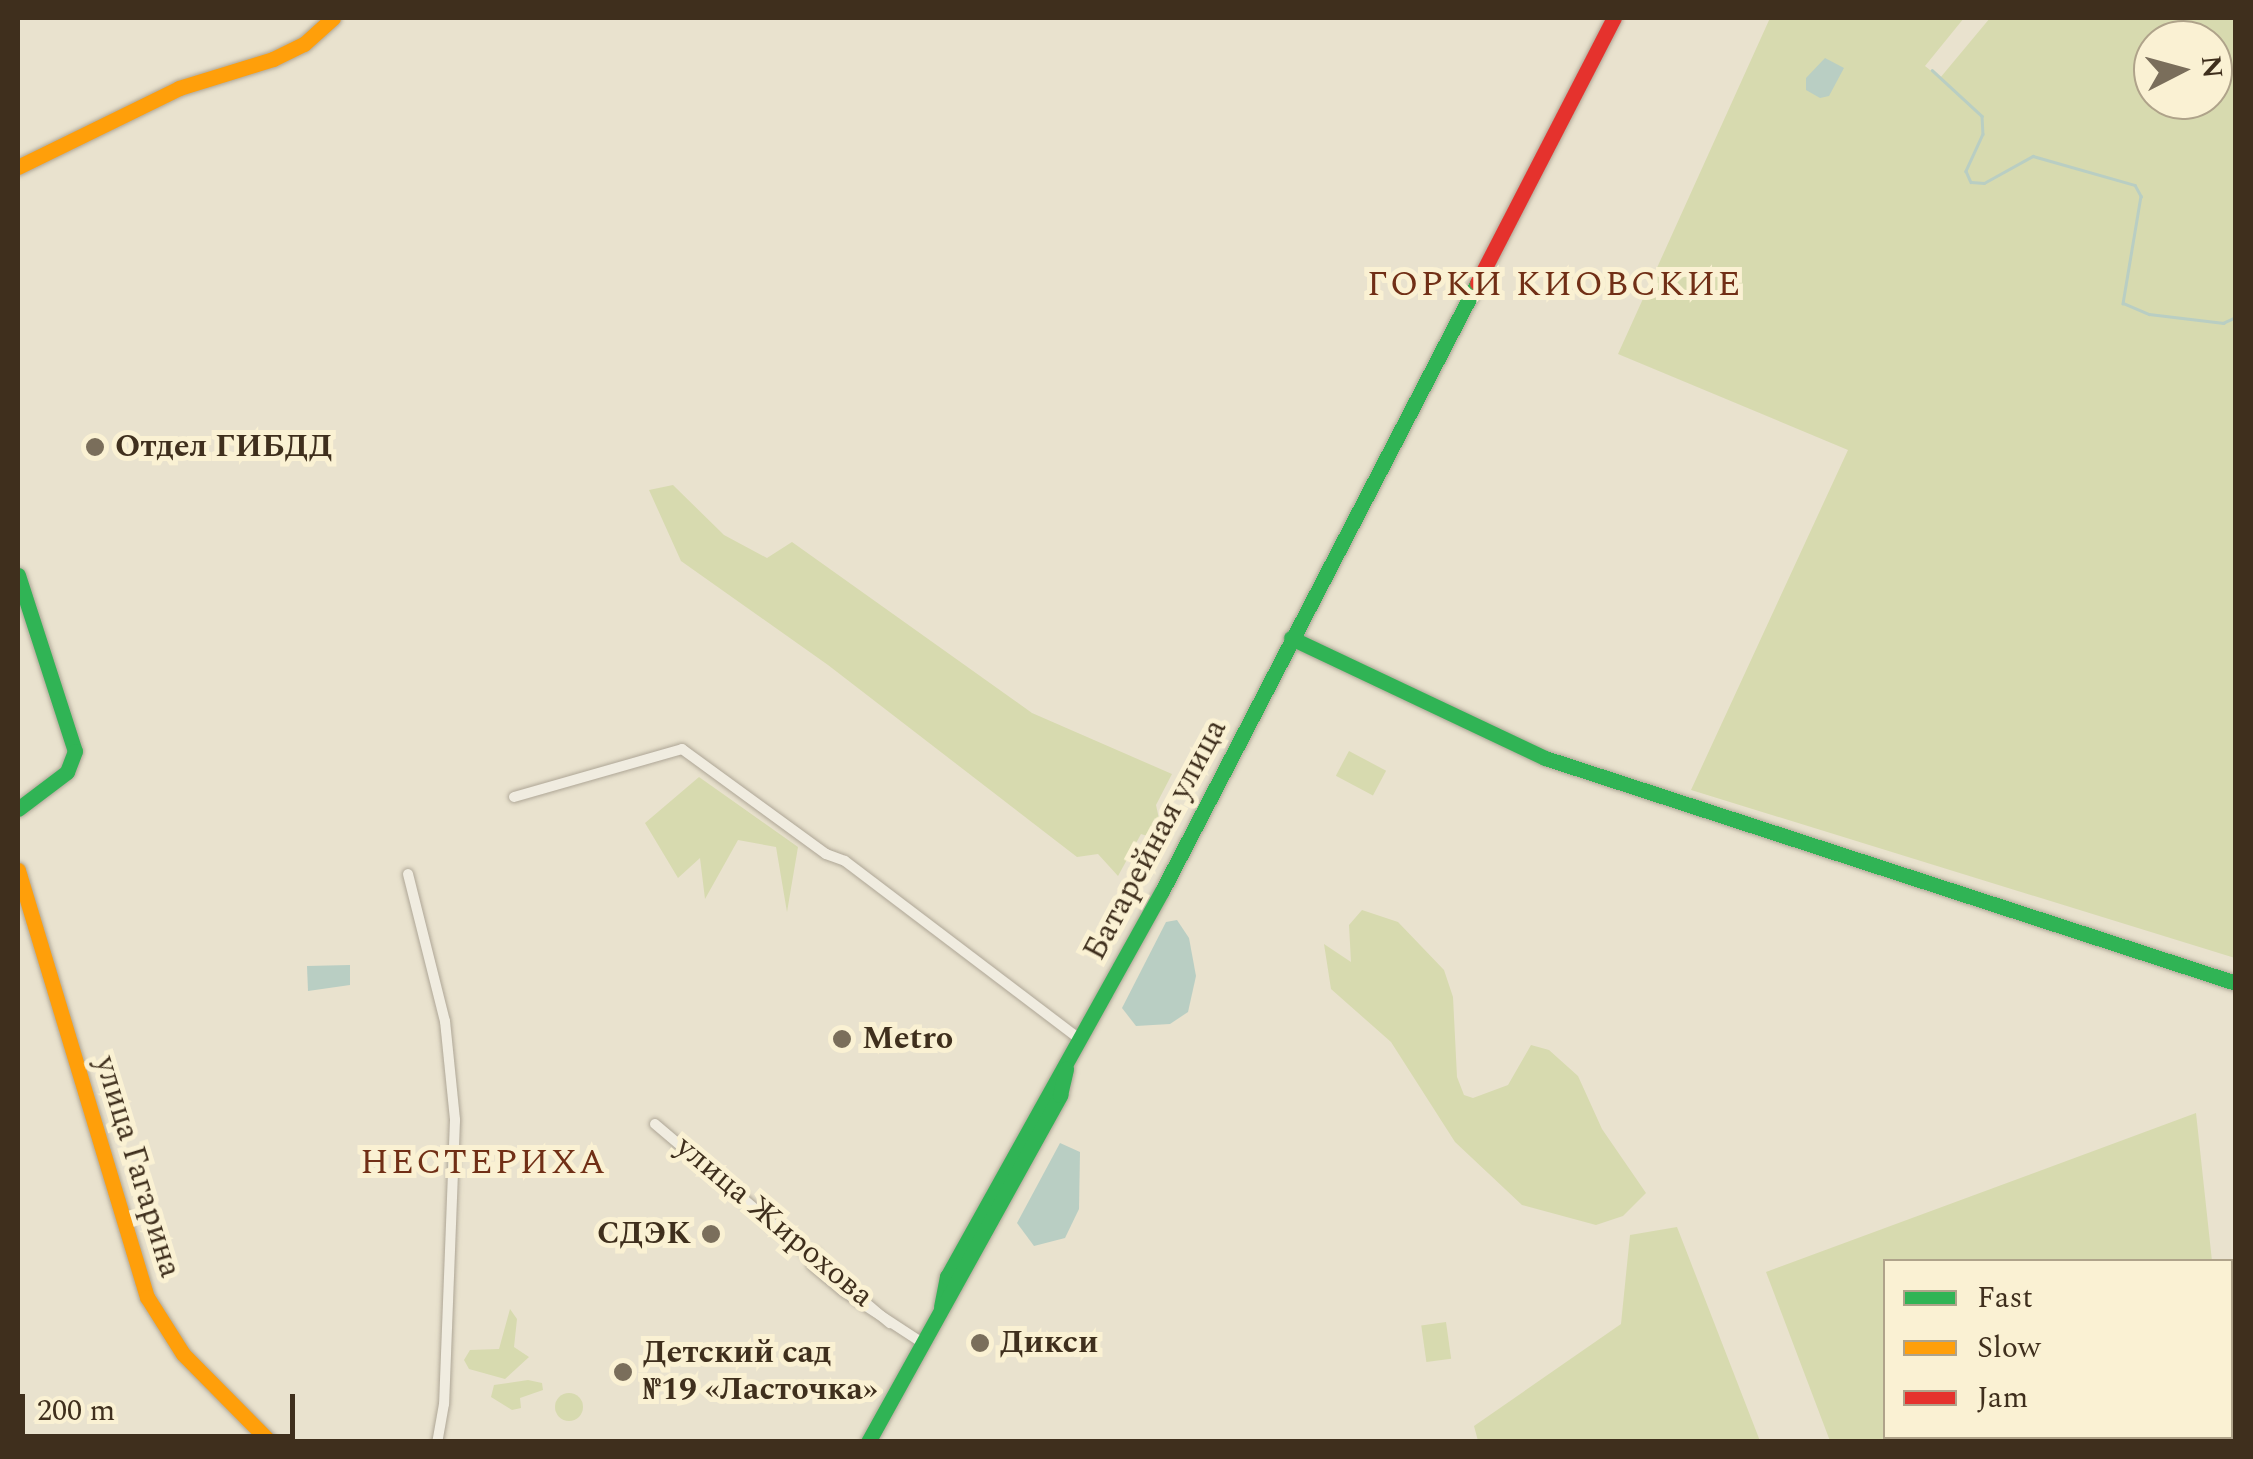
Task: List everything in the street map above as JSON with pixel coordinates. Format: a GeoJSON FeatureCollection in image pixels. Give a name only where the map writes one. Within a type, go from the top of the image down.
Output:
{"type":"FeatureCollection","features":[{"type":"Feature","properties":{"kind":"street"},"geometry":{"type":"LineString","coordinates":[[18,167],[75,133],[179,88],[272,60],[304,44],[333,18]]}},
{"type":"Feature","properties":{"kind":"street","name":"Батарейная улица"},"geometry":{"type":"LineString","coordinates":[[868,1442],[1060,1094],[1067,1066],[1614,18]]}},
{"type":"Feature","properties":{"kind":"street"},"geometry":{"type":"LineString","coordinates":[[18,575],[76,750],[67,772],[18,809]]}},
{"type":"Feature","properties":{"kind":"street"},"geometry":{"type":"LineString","coordinates":[[1291,638],[1545,758],[2236,983]]}},
{"type":"Feature","properties":{"kind":"street"},"geometry":{"type":"LineString","coordinates":[[514,797],[682,749],[826,854],[845,861],[1081,1040]]}},
{"type":"Feature","properties":{"kind":"street","name":"улица Гагарина"},"geometry":{"type":"LineString","coordinates":[[18,870],[147,1297],[183,1354],[270,1442]]}},
{"type":"Feature","properties":{"kind":"street"},"geometry":{"type":"LineString","coordinates":[[408,874],[445,1020],[454,1104],[444,1404],[437,1442]]}},
{"type":"Feature","properties":{"kind":"street","name":"улица Жирохова"},"geometry":{"type":"LineString","coordinates":[[655,1124],[890,1323],[921,1342]]}},
{"type":"Feature","properties":{"kind":"green space"},"geometry":{"type":"Polygon","coordinates":[[[1770,18],[1964,18],[1925,66],[1940,78],[1990,18],[2235,18],[2235,958],[1691,790],[1848,450],[1618,354],[1770,18]]]}},
{"type":"Feature","properties":{"kind":"green space"},"geometry":{"type":"Polygon","coordinates":[[[673,485],[724,535],[767,558],[792,542],[1032,713],[1172,774],[1156,805],[1162,833],[1157,839],[1141,834],[1118,876],[1098,854],[1077,857],[828,665],[681,561],[649,490],[673,485]]]}},
{"type":"Feature","properties":{"kind":"green space"},"geometry":{"type":"Polygon","coordinates":[[[1349,751],[1386,771],[1373,795],[1336,776],[1349,751]]]}},
{"type":"Feature","properties":{"kind":"green space"},"geometry":{"type":"Polygon","coordinates":[[[699,777],[798,847],[787,912],[776,847],[738,840],[705,899],[700,858],[678,878],[645,823],[699,777]]]}},
{"type":"Feature","properties":{"kind":"green space"},"geometry":{"type":"Polygon","coordinates":[[[1362,910],[1398,922],[1444,970],[1453,997],[1457,1077],[1464,1095],[1473,1098],[1508,1085],[1531,1045],[1549,1050],[1578,1076],[1602,1129],[1646,1193],[1623,1216],[1596,1225],[1522,1205],[1455,1142],[1391,1042],[1331,989],[1324,944],[1351,962],[1349,925],[1362,910]]]}},
{"type":"Feature","properties":{"kind":"green space"},"geometry":{"type":"Polygon","coordinates":[[[2196,1113],[2212,1259],[1883,1259],[1883,1439],[2233,1439],[2233,1402],[2235,1441],[1830,1441],[1766,1272],[2196,1113]]]}},
{"type":"Feature","properties":{"kind":"green space"},"geometry":{"type":"Polygon","coordinates":[[[1677,1227],[1760,1441],[1478,1441],[1474,1426],[1621,1324],[1630,1235],[1677,1227]]]}},
{"type":"Feature","properties":{"kind":"green space"},"geometry":{"type":"Polygon","coordinates":[[[510,1309],[517,1319],[514,1347],[529,1357],[505,1379],[469,1369],[464,1360],[470,1350],[499,1349],[510,1309]]]}},
{"type":"Feature","properties":{"kind":"green space"},"geometry":{"type":"Polygon","coordinates":[[[1446,1322],[1451,1359],[1426,1362],[1421,1325],[1446,1322]]]}},
{"type":"Feature","properties":{"kind":"green space"},"geometry":{"type":"Polygon","coordinates":[[[528,1380],[542,1383],[543,1390],[520,1398],[521,1408],[512,1410],[491,1397],[494,1385],[528,1380]]]}},
{"type":"Feature","properties":{"kind":"green space"},"geometry":{"type":"Polygon","coordinates":[[[569,1393],[579,1397],[583,1407],[579,1417],[569,1421],[559,1417],[555,1407],[559,1397],[569,1393]]]}},
{"type":"Feature","properties":{"kind":"shaded area"},"geometry":{"type":"Polygon","coordinates":[[[1825,58],[1844,68],[1829,96],[1820,98],[1806,90],[1806,78],[1825,58]]]}},
{"type":"Feature","properties":{"kind":"shaded area"},"geometry":{"type":"Polygon","coordinates":[[[1177,920],[1189,938],[1196,976],[1188,1012],[1170,1024],[1136,1026],[1122,1008],[1166,922],[1177,920]]]}},
{"type":"Feature","properties":{"kind":"shaded area"},"geometry":{"type":"Polygon","coordinates":[[[350,965],[350,985],[308,991],[307,966],[350,965]]]}},
{"type":"Feature","properties":{"kind":"shaded area"},"geometry":{"type":"Polygon","coordinates":[[[1060,1143],[1080,1152],[1079,1209],[1065,1238],[1034,1246],[1017,1223],[1060,1143]]]}},
{"type":"Feature","properties":{"kind":"waterway"},"geometry":{"type":"LineString","coordinates":[[1932,70],[1982,116],[1983,134],[1966,171],[1971,182],[1984,183],[2033,156],[2135,185],[2141,196],[2123,303],[2149,314],[2223,323],[2236,317]]}},
{"type":"Feature","properties":{"kind":"traffic: fast"},"geometry":{"type":"LineString","coordinates":[[941,1307],[947,1277],[1162,891],[1477,283]]}},
{"type":"Feature","properties":{"kind":"traffic: fast"},"geometry":{"type":"LineString","coordinates":[[18,575],[75,751],[67,772],[18,809]]}},
{"type":"Feature","properties":{"kind":"traffic: fast"},"geometry":{"type":"LineString","coordinates":[[1291,638],[1545,758],[2236,983]]}},
{"type":"Feature","properties":{"kind":"traffic: fast"},"geometry":{"type":"LineString","coordinates":[[868,1442],[1060,1095],[1066,1069]]}},
{"type":"Feature","properties":{"kind":"traffic: slow"},"geometry":{"type":"LineString","coordinates":[[18,167],[179,88],[273,59],[304,44],[333,18]]}},
{"type":"Feature","properties":{"kind":"traffic: slow"},"geometry":{"type":"LineString","coordinates":[[18,870],[147,1297],[183,1354],[270,1442]]}},
{"type":"Feature","properties":{"kind":"traffic: jam"},"geometry":{"type":"LineString","coordinates":[[1477,283],[1614,18]]}},
{"type":"Feature","properties":{"kind":"place","name":"Отдел ГИБДД"},"geometry":{"type":"Point","coordinates":[95,447]}},
{"type":"Feature","properties":{"kind":"place","name":"Metro"},"geometry":{"type":"Point","coordinates":[842,1039]}},
{"type":"Feature","properties":{"kind":"place","name":"СДЭК"},"geometry":{"type":"Point","coordinates":[711,1234]}},
{"type":"Feature","properties":{"kind":"place","name":"Дикси"},"geometry":{"type":"Point","coordinates":[980,1343]}},
{"type":"Feature","properties":{"kind":"place","name":"Детский сад №19 «Ласточка»"},"geometry":{"type":"Point","coordinates":[623,1372]}},
{"type":"Feature","properties":{"kind":"district","name":"ГОРКИ КИОВСКИЕ"},"geometry":{"type":"Point","coordinates":[1555,285]}},
{"type":"Feature","properties":{"kind":"district","name":"НЕСТЕРИХА"},"geometry":{"type":"Point","coordinates":[484,1163]}}]}
